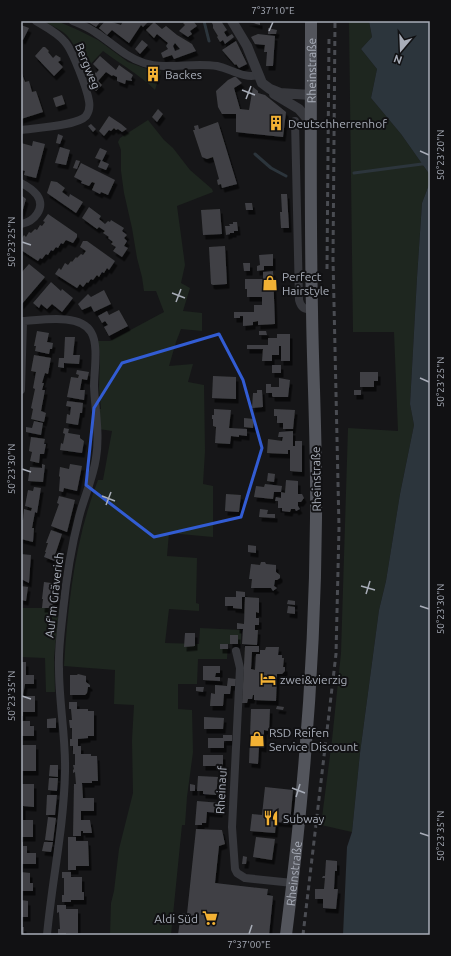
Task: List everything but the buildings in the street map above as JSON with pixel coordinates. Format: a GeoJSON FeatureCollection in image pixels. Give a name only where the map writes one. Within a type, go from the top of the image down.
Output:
{"type":"FeatureCollection","features":[{"type":"Feature","properties":{"kind":"main road","name":"Rheinstraße"},"geometry":{"type":"LineString","coordinates":[[286,935],[293,883],[307,738],[314,620],[316,516],[312,310],[312,21]]}},
{"type":"Feature","properties":{"kind":"street","name":"Bergweg"},"geometry":{"type":"LineString","coordinates":[[21,130],[69,124],[82,119],[86,116],[89,110],[87,93],[71,51],[60,36],[36,21]]}},
{"type":"Feature","properties":{"kind":"street"},"geometry":{"type":"LineString","coordinates":[[73,21],[94,32],[128,56],[145,63],[161,66],[199,64],[228,69],[250,77],[258,75]]}},
{"type":"Feature","properties":{"kind":"street"},"geometry":{"type":"LineString","coordinates":[[232,21],[247,46],[262,83],[275,95],[299,109],[311,123]]}},
{"type":"Feature","properties":{"kind":"street"},"geometry":{"type":"LineString","coordinates":[[270,89],[286,94],[311,95]]}},
{"type":"Feature","properties":{"kind":"street"},"geometry":{"type":"LineString","coordinates":[[296,121],[295,145],[299,300],[300,306],[304,309],[312,310]]}},
{"type":"Feature","properties":{"kind":"street"},"geometry":{"type":"LineString","coordinates":[[295,145],[311,146]]}},
{"type":"Feature","properties":{"kind":"street"},"geometry":{"type":"LineString","coordinates":[[21,183],[38,197],[40,207],[35,217],[31,221],[21,224]]}},
{"type":"Feature","properties":{"kind":"street","name":"Auf'm Gräverich"},"geometry":{"type":"LineString","coordinates":[[22,320],[64,319],[81,323],[91,332],[95,346],[94,388],[98,443],[92,478],[79,515],[67,574],[59,668],[65,769],[64,794],[59,846],[50,901],[47,935]]}},
{"type":"Feature","properties":{"kind":"street"},"geometry":{"type":"LineString","coordinates":[[21,390],[22,320]]}},
{"type":"Feature","properties":{"kind":"street","name":"Rheinauf"},"geometry":{"type":"LineString","coordinates":[[236,651],[240,668],[232,827],[235,869],[237,873],[245,878],[293,883]]}},
{"type":"Feature","properties":{"kind":"highlighted area"},"geometry":{"type":"Polygon","coordinates":[[[219,334],[243,380],[262,448],[241,517],[154,537],[86,485],[94,408],[122,363],[219,334]]]}},
{"type":"Feature","properties":{"kind":"shaded area"},"geometry":{"type":"Polygon","coordinates":[[[44,21],[57,21],[98,40],[128,62],[144,68],[161,71],[155,90],[136,74],[103,51],[84,71],[71,40],[63,32],[44,21]]]}},
{"type":"Feature","properties":{"kind":"shaded area"},"geometry":{"type":"Polygon","coordinates":[[[349,21],[369,21],[372,37],[361,49],[377,69],[371,98],[401,134],[430,175],[430,182],[422,203],[417,278],[410,404],[414,425],[400,494],[386,581],[379,610],[360,753],[352,832],[321,825],[341,653],[348,428],[398,431],[394,332],[353,332],[349,21]]]}},
{"type":"Feature","properties":{"kind":"shaded area"},"geometry":{"type":"Polygon","coordinates":[[[369,21],[430,21],[430,175],[401,134],[371,98],[377,69],[361,49],[372,37],[369,21]]]}},
{"type":"Feature","properties":{"kind":"shaded area"},"geometry":{"type":"Polygon","coordinates":[[[148,120],[190,170],[212,189],[213,192],[177,206],[185,265],[181,283],[190,288],[183,311],[202,313],[202,331],[181,329],[169,366],[193,364],[188,382],[204,385],[205,451],[203,484],[213,486],[213,537],[169,533],[167,556],[197,558],[196,603],[199,604],[199,611],[169,609],[165,643],[199,644],[200,628],[241,630],[241,644],[228,644],[227,659],[198,659],[197,684],[178,684],[178,709],[192,710],[193,752],[185,825],[182,825],[171,935],[110,935],[111,903],[114,891],[119,849],[133,793],[132,740],[134,705],[114,704],[115,670],[64,666],[70,595],[78,548],[90,502],[98,480],[103,480],[112,431],[99,429],[98,409],[101,409],[99,388],[100,356],[98,341],[110,341],[164,312],[156,291],[144,291],[124,193],[121,171],[121,150],[118,142],[120,138],[148,120]]]}},
{"type":"Feature","properties":{"kind":"shaded area"},"geometry":{"type":"Polygon","coordinates":[[[430,182],[430,935],[343,935],[347,847],[352,832],[360,753],[379,610],[386,581],[400,494],[414,425],[410,404],[417,278],[422,203],[430,182]]]}},
{"type":"Feature","properties":{"kind":"shaded area"},"geometry":{"type":"Polygon","coordinates":[[[21,608],[59,608],[54,658],[55,692],[46,692],[45,658],[21,657],[21,608]]]}},
{"type":"Feature","properties":{"kind":"waterway"},"geometry":{"type":"LineString","coordinates":[[204,21],[209,41]]}},
{"type":"Feature","properties":{"kind":"waterway"},"geometry":{"type":"LineString","coordinates":[[255,154],[271,168],[286,176]]}},
{"type":"Feature","properties":{"kind":"waterway"},"geometry":{"type":"LineString","coordinates":[[354,173],[430,164]]}},
{"type":"Feature","properties":{"kind":"railway"},"geometry":{"type":"LineString","coordinates":[[303,935],[336,654],[339,528],[333,259],[335,21]]}},
{"type":"Feature","properties":{"kind":"railway"},"geometry":{"type":"LineString","coordinates":[[327,269],[329,39]]}},
{"type":"Feature","properties":{"kind":"place","name":"Backes"},"geometry":{"type":"Point","coordinates":[153,74]}},
{"type":"Feature","properties":{"kind":"place","name":"Deutschherrenhof"},"geometry":{"type":"Point","coordinates":[276,123]}},
{"type":"Feature","properties":{"kind":"place","name":"Perfect Hairstyle"},"geometry":{"type":"Point","coordinates":[270,283]}},
{"type":"Feature","properties":{"kind":"place","name":"zwei&vierzig"},"geometry":{"type":"Point","coordinates":[268,679]}},
{"type":"Feature","properties":{"kind":"place","name":"RSD Reifen Service Discount"},"geometry":{"type":"Point","coordinates":[257,739]}},
{"type":"Feature","properties":{"kind":"place","name":"Subway"},"geometry":{"type":"Point","coordinates":[271,818]}},
{"type":"Feature","properties":{"kind":"place","name":"Aldi Süd"},"geometry":{"type":"Point","coordinates":[210,918]}}]}
